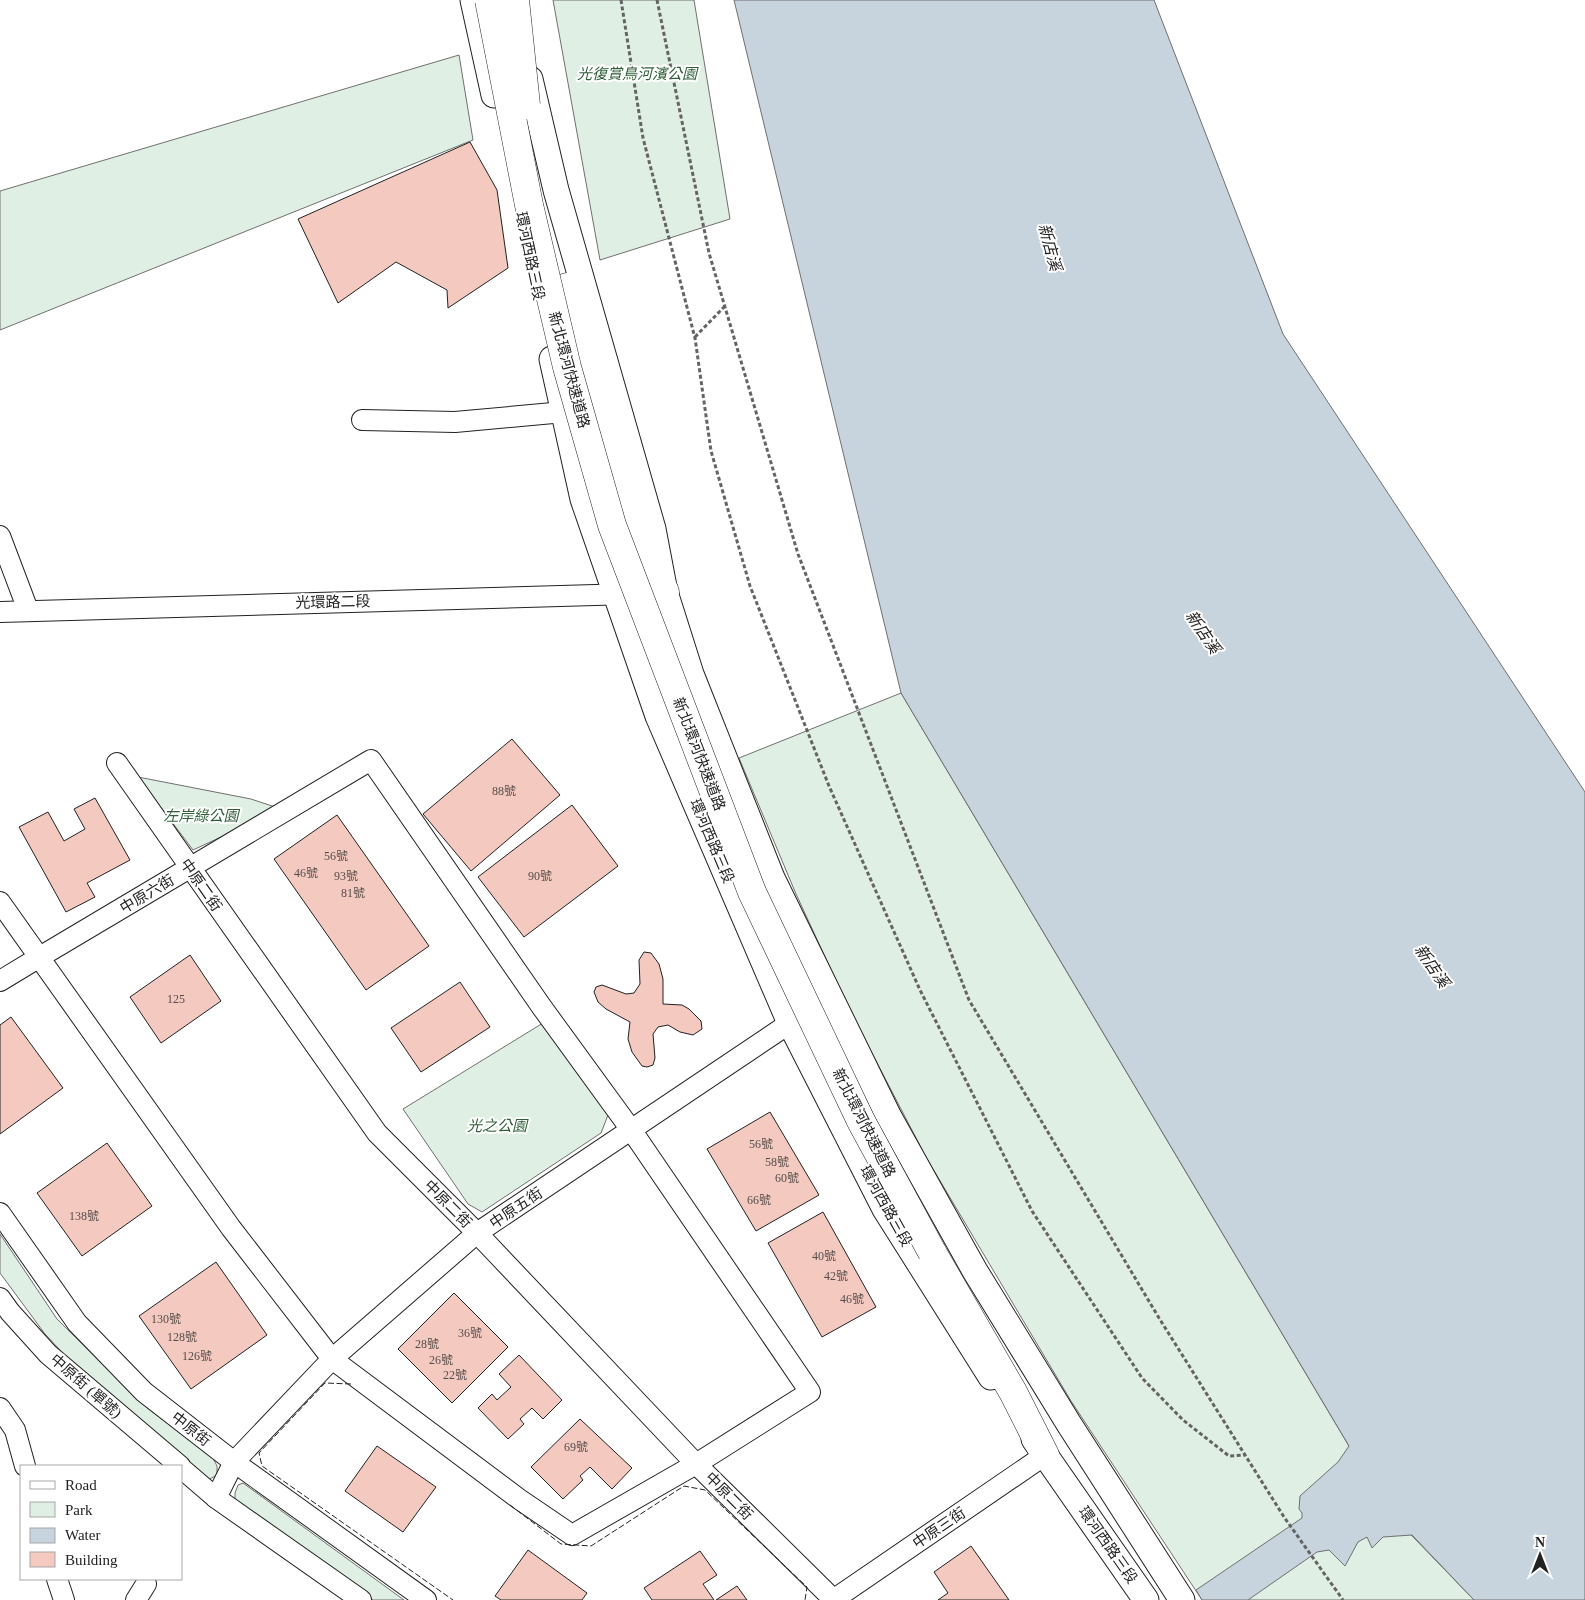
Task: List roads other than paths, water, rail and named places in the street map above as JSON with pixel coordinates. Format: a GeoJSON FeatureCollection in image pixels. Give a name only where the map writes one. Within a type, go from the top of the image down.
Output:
{"type":"FeatureCollection","features":[{"type":"Feature","properties":{"kind":"highway","name":"新北環河快速道路"},"geometry":{"type":"LineString","coordinates":[[489,0],[529,205],[562,348],[612,525],[752,892],[861,1121],[932,1252],[1013,1392],[1046,1455]]}},
{"type":"Feature","properties":{"kind":"highway","name":"新北環河快速道路"},"geometry":{"type":"LineString","coordinates":[[515,0],[523,90],[567,287],[628,507],[665,592]]}},
{"type":"Feature","properties":{"kind":"main road","name":"環河西路三段"},"geometry":{"type":"LineString","coordinates":[[473,0],[583,499],[658,716],[790,1023],[884,1209],[981,1363],[1146,1600]]}},
{"type":"Feature","properties":{"kind":"main road","name":"環河西路三段"},"geometry":{"type":"LineString","coordinates":[[508,0],[530,78],[556,190],[653,529],[665,592],[691,674],[772,878],[888,1115],[975,1271],[1069,1424],[1182,1600]]}},
{"type":"Feature","properties":{"kind":"street"},"geometry":{"type":"LineString","coordinates":[[362,420],[456,422],[564,412]]}},
{"type":"Feature","properties":{"kind":"street"},"geometry":{"type":"LineString","coordinates":[[0,536],[28,610]]}},
{"type":"Feature","properties":{"kind":"street","name":"光環路二段"},"geometry":{"type":"LineString","coordinates":[[0,612],[665,592]]}},
{"type":"Feature","properties":{"kind":"street","name":"中原六街"},"geometry":{"type":"LineString","coordinates":[[0,981],[371,760],[541,1006],[632,1131]]}},
{"type":"Feature","properties":{"kind":"street","name":"中原二街"},"geometry":{"type":"LineString","coordinates":[[117,763],[377,1133],[477,1234],[696,1464],[834,1600]]}},
{"type":"Feature","properties":{"kind":"street"},"geometry":{"type":"LineString","coordinates":[[0,902],[231,1228],[332,1359],[519,1499],[572,1536],[696,1464],[810,1392],[632,1131]]}},
{"type":"Feature","properties":{"kind":"street","name":"中原五街"},"geometry":{"type":"LineString","coordinates":[[216,1498],[234,1462],[332,1359],[477,1234],[790,1023]]}},
{"type":"Feature","properties":{"kind":"street","name":"中原街"},"geometry":{"type":"LineString","coordinates":[[0,1212],[77,1323],[144,1392],[234,1462],[426,1600]]}},
{"type":"Feature","properties":{"kind":"street","name":"中原街 (單號)"},"geometry":{"type":"LineString","coordinates":[[0,1298],[10,1312],[48,1354],[178,1465]]}},
{"type":"Feature","properties":{"kind":"street"},"geometry":{"type":"LineString","coordinates":[[0,1408],[15,1430],[25,1465]]}},
{"type":"Feature","properties":{"kind":"street","name":"中原三街"},"geometry":{"type":"LineString","coordinates":[[834,1600],[1046,1455]]}},
{"type":"Feature","properties":{"kind":"street","name":"中原街 (單號)"},"geometry":{"type":"LineString","coordinates":[[182,1469],[216,1498],[360,1600]]}},
{"type":"Feature","properties":{"kind":"street"},"geometry":{"type":"LineString","coordinates":[[58,1580],[64,1600]]}},
{"type":"Feature","properties":{"kind":"water","name":"新店溪"},"geometry":{"type":"Polygon","coordinates":[[[734,0],[1154,0],[1283,334],[1585,792],[1585,1600],[1474,1600],[1412,1535],[1383,1537],[1372,1548],[1367,1537],[1358,1542],[1345,1566],[1329,1550],[1317,1552],[1248,1600],[1202,1600],[1196,1590],[1302,1518],[1302,1513],[1299,1509],[1300,1496],[1338,1462],[1349,1446],[901,693],[734,0]]]}},
{"type":"Feature","properties":{"kind":"park label","name":"光復賞鳥河濱公園"},"geometry":{"type":"Point","coordinates":[637,74]}},
{"type":"Feature","properties":{"kind":"park label","name":"左岸綠公園"},"geometry":{"type":"Point","coordinates":[201,816]}},
{"type":"Feature","properties":{"kind":"park label","name":"光之公園"},"geometry":{"type":"Point","coordinates":[497,1126]}}]}
